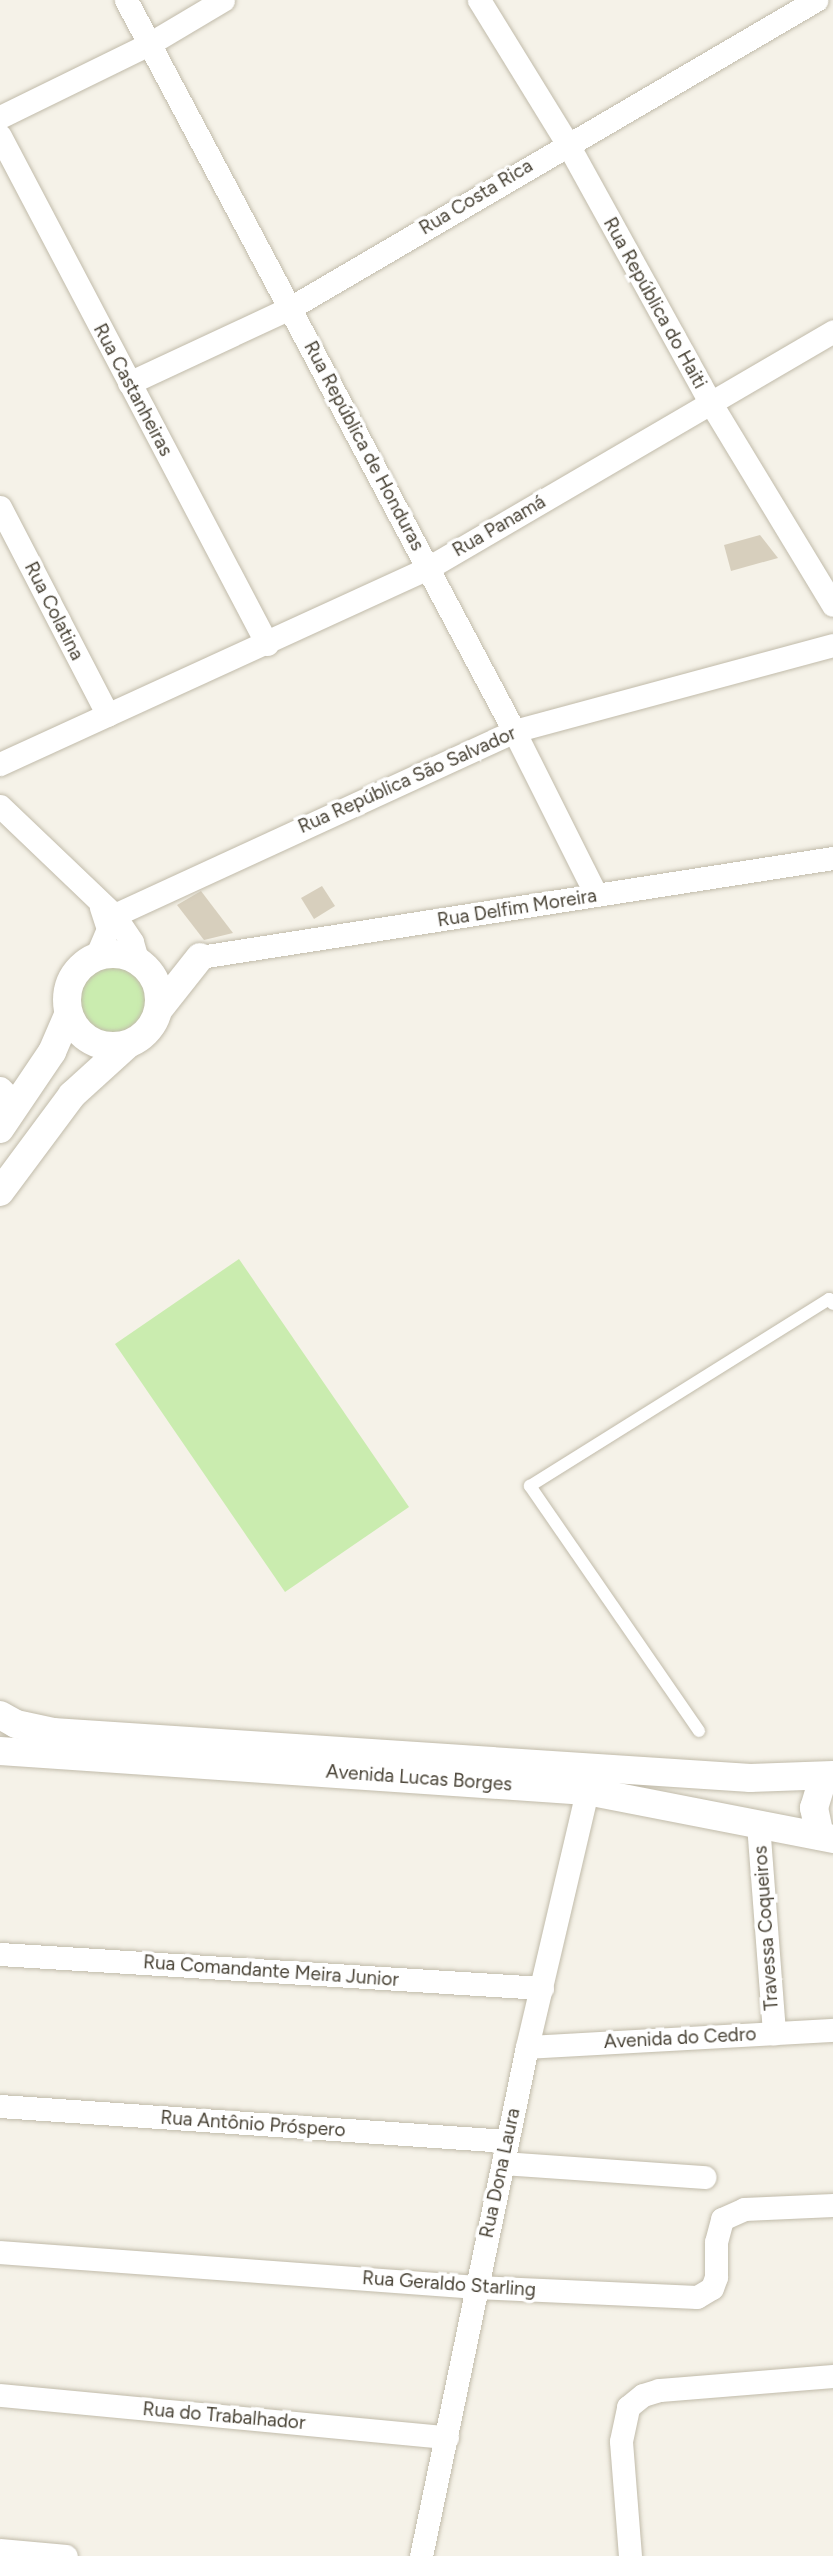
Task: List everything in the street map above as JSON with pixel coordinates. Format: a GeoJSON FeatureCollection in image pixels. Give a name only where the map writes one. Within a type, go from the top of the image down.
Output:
{"type":"FeatureCollection","features":[{"type":"Feature","properties":{"kind":"street","name":"Rua República de Honduras"},"geometry":{"type":"LineString","coordinates":[[126,0],[514,731],[596,895]]}},
{"type":"Feature","properties":{"kind":"street"},"geometry":{"type":"LineString","coordinates":[[0,117],[149,44],[223,0]]}},
{"type":"Feature","properties":{"kind":"street","name":"Rua República do Haiti"},"geometry":{"type":"LineString","coordinates":[[479,0],[567,143],[710,402],[833,606]]}},
{"type":"Feature","properties":{"kind":"street","name":"Rua Costa Rica"},"geometry":{"type":"LineString","coordinates":[[129,383],[290,308],[567,143],[816,0]]}},
{"type":"Feature","properties":{"kind":"street","name":"Rua Castanheiras"},"geometry":{"type":"LineString","coordinates":[[0,136],[267,644]]}},
{"type":"Feature","properties":{"kind":"street","name":"Rua Panamá"},"geometry":{"type":"LineString","coordinates":[[0,764],[428,568],[833,331]]}},
{"type":"Feature","properties":{"kind":"street","name":"Rua Colatina"},"geometry":{"type":"LineString","coordinates":[[0,507],[108,715]]}},
{"type":"Feature","properties":{"kind":"street","name":"Rua República São Salvador"},"geometry":{"type":"LineString","coordinates":[[107,912],[514,731],[833,645]]}},
{"type":"Feature","properties":{"kind":"street"},"geometry":{"type":"LineString","coordinates":[[0,806],[107,912],[132,942],[139,962],[157,984],[159,1009]]}},
{"type":"Feature","properties":{"kind":"street","name":"Rua Delfim Moreira"},"geometry":{"type":"LineString","coordinates":[[200,957],[833,858]]}},
{"type":"Feature","properties":{"kind":"street"},"geometry":{"type":"LineString","coordinates":[[0,1129],[8,1096],[52,1052],[68,1015],[68,987],[74,974],[96,957],[106,939],[107,912]]}},
{"type":"Feature","properties":{"kind":"street"},"geometry":{"type":"LineString","coordinates":[[96,957],[124,954],[139,962],[200,957]]}},
{"type":"Feature","properties":{"kind":"street"},"geometry":{"type":"LineString","coordinates":[[0,1192],[72,1095],[127,1045],[147,1031],[159,1009],[200,957]]}},
{"type":"Feature","properties":{"kind":"street"},"geometry":{"type":"LineString","coordinates":[[68,1015],[92,1041],[127,1045]]}},
{"type":"Feature","properties":{"kind":"street","name":"Avenida Lucas Borges"},"geometry":{"type":"LineString","coordinates":[[0,1715],[16,1724],[53,1732],[750,1779],[828,1777]]}},
{"type":"Feature","properties":{"kind":"street","name":"Avenida Lucas Borges"},"geometry":{"type":"LineString","coordinates":[[0,1751],[587,1791],[827,1837]]}},
{"type":"Feature","properties":{"kind":"street"},"geometry":{"type":"LineString","coordinates":[[827,1837],[814,1808],[828,1777]]}},
{"type":"Feature","properties":{"kind":"street","name":"Rua Dona Laura"},"geometry":{"type":"LineString","coordinates":[[421,2556],[527,2047],[587,1791]]}},
{"type":"Feature","properties":{"kind":"street","name":"Travessa Coqueiros"},"geometry":{"type":"LineString","coordinates":[[758,1824],[774,2033]]}},
{"type":"Feature","properties":{"kind":"street","name":"Rua Comandante Meira Junior"},"geometry":{"type":"LineString","coordinates":[[0,1954],[542,1988]]}},
{"type":"Feature","properties":{"kind":"street","name":"Avenida do Cedro"},"geometry":{"type":"LineString","coordinates":[[527,2047],[833,2030]]}},
{"type":"Feature","properties":{"kind":"street","name":"Rua Antônio Próspero"},"geometry":{"type":"LineString","coordinates":[[0,2106],[505,2152],[705,2177]]}},
{"type":"Feature","properties":{"kind":"street","name":"Rua Geraldo Starling"},"geometry":{"type":"LineString","coordinates":[[0,2252],[476,2287],[697,2297],[712,2288],[716,2277],[716,2242],[722,2219],[744,2209],[833,2204]]}},
{"type":"Feature","properties":{"kind":"street"},"geometry":{"type":"LineString","coordinates":[[630,2556],[621,2441],[628,2407],[643,2395],[659,2390],[833,2376]]}},
{"type":"Feature","properties":{"kind":"street","name":"Rua do Trabalhador"},"geometry":{"type":"LineString","coordinates":[[0,2395],[447,2437]]}},
{"type":"Feature","properties":{"kind":"street"},"geometry":{"type":"LineString","coordinates":[[0,2550],[66,2556]]}},
{"type":"Feature","properties":{"kind":"lane"},"geometry":{"type":"LineString","coordinates":[[699,1731],[530,1486],[829,1299],[833,1304]]}},
{"type":"Feature","properties":{"kind":"green space"},"geometry":{"type":"Polygon","coordinates":[[[113,961],[128,964],[145,978],[152,1000],[149,1015],[135,1032],[113,1039],[98,1036],[81,1022],[74,1000],[77,985],[91,968],[113,961]]]}},
{"type":"Feature","properties":{"kind":"green space"},"geometry":{"type":"Polygon","coordinates":[[[239,1259],[409,1507],[285,1592],[115,1344],[239,1259]]]}},
{"type":"Feature","properties":{"kind":"building"},"geometry":{"type":"Polygon","coordinates":[[[760,535],[778,558],[731,571],[724,545],[760,535]]]}},
{"type":"Feature","properties":{"kind":"building"},"geometry":{"type":"Polygon","coordinates":[[[322,886],[335,906],[314,919],[301,898],[322,886]]]}},
{"type":"Feature","properties":{"kind":"building"},"geometry":{"type":"Polygon","coordinates":[[[201,891],[233,933],[204,940],[177,905],[201,891]]]}}]}
